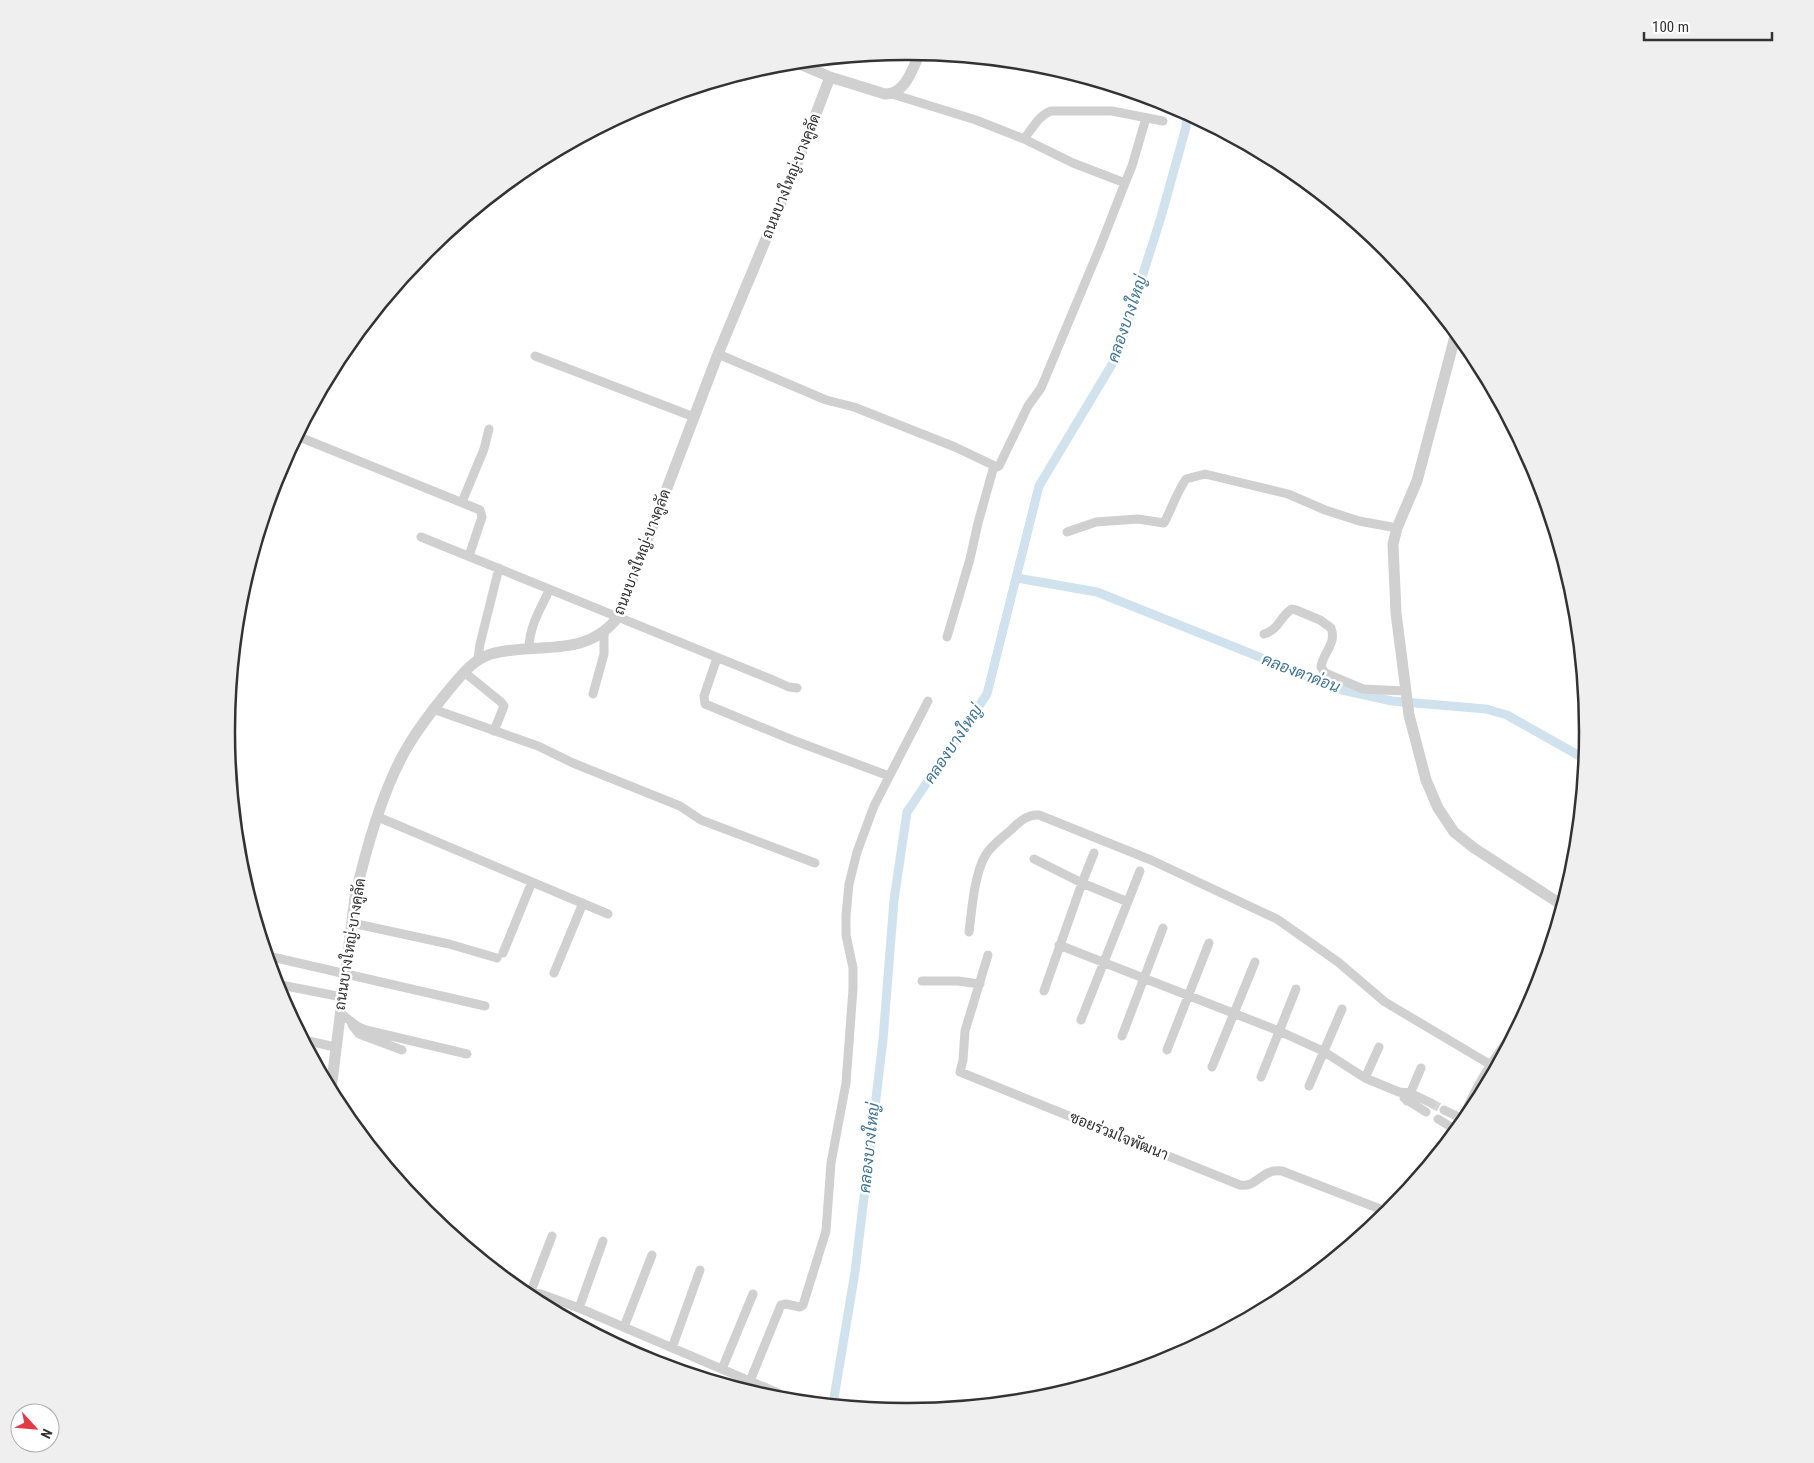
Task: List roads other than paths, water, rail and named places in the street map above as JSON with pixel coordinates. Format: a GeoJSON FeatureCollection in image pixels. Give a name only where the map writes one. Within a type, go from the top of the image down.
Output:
{"type":"FeatureCollection","features":[{"type":"Feature","properties":{"kind":"street"},"geometry":{"type":"LineString","coordinates":[[892,94],[904,86],[916,60]]}},
{"type":"Feature","properties":{"kind":"street"},"geometry":{"type":"LineString","coordinates":[[808,68],[830,77],[976,120],[1024,139],[1072,163],[1125,183]]}},
{"type":"Feature","properties":{"kind":"street","name":"ถนนบางใหญ่-บางคูลัด"},"geometry":{"type":"LineString","coordinates":[[332,1078],[352,923],[361,872],[378,817],[403,755],[433,709],[464,672],[478,659],[493,654],[588,642],[604,633],[618,617],[718,354],[793,174],[830,77]]}},
{"type":"Feature","properties":{"kind":"street"},"geometry":{"type":"LineString","coordinates":[[1024,139],[1039,118],[1051,111],[1112,111],[1163,121]]}},
{"type":"Feature","properties":{"kind":"street"},"geometry":{"type":"LineString","coordinates":[[718,354],[826,400],[854,407],[954,446],[994,466],[999,466],[1028,406],[1041,388],[1132,166],[1146,118]]}},
{"type":"Feature","properties":{"kind":"street"},"geometry":{"type":"LineString","coordinates":[[1453,341],[1417,481],[1397,528],[1394,544],[1396,613],[1409,715],[1426,780],[1438,808],[1450,827],[1474,848],[1557,902]]}},
{"type":"Feature","properties":{"kind":"street"},"geometry":{"type":"LineString","coordinates":[[535,356],[694,417]]}},
{"type":"Feature","properties":{"kind":"street"},"geometry":{"type":"LineString","coordinates":[[462,502],[482,455],[489,429]]}},
{"type":"Feature","properties":{"kind":"street"},"geometry":{"type":"LineString","coordinates":[[303,439],[480,510],[482,517],[469,556]]}},
{"type":"Feature","properties":{"kind":"street"},"geometry":{"type":"LineString","coordinates":[[947,637],[970,559],[994,466]]}},
{"type":"Feature","properties":{"kind":"street"},"geometry":{"type":"LineString","coordinates":[[1067,532],[1096,522],[1138,519],[1164,523],[1179,489],[1186,479],[1205,474],[1288,494],[1325,510],[1359,521],[1397,528]]}},
{"type":"Feature","properties":{"kind":"street"},"geometry":{"type":"LineString","coordinates":[[421,537],[789,687],[797,688]]}},
{"type":"Feature","properties":{"kind":"street"},"geometry":{"type":"LineString","coordinates":[[478,659],[499,568]]}},
{"type":"Feature","properties":{"kind":"street"},"geometry":{"type":"LineString","coordinates":[[529,650],[529,637],[547,595]]}},
{"type":"Feature","properties":{"kind":"street"},"geometry":{"type":"LineString","coordinates":[[1264,634],[1274,630],[1287,612],[1292,609],[1296,610],[1320,620],[1331,628],[1333,641],[1321,667],[1325,673],[1363,689],[1406,693]]}},
{"type":"Feature","properties":{"kind":"street"},"geometry":{"type":"LineString","coordinates":[[593,694],[604,654],[604,633]]}},
{"type":"Feature","properties":{"kind":"street"},"geometry":{"type":"LineString","coordinates":[[717,658],[704,696],[705,704],[888,776]]}},
{"type":"Feature","properties":{"kind":"street"},"geometry":{"type":"LineString","coordinates":[[464,672],[504,706],[494,731]]}},
{"type":"Feature","properties":{"kind":"street"},"geometry":{"type":"LineString","coordinates":[[750,1381],[781,1305],[786,1304],[800,1307],[803,1305],[826,1231],[831,1163],[846,1083],[853,989],[853,968],[846,935],[849,884],[857,852],[874,806],[928,701]]}},
{"type":"Feature","properties":{"kind":"street"},"geometry":{"type":"LineString","coordinates":[[433,709],[538,746],[573,764],[680,806],[701,820],[815,863]]}},
{"type":"Feature","properties":{"kind":"street"},"geometry":{"type":"LineString","coordinates":[[968,932],[978,874],[985,856],[1019,822],[1033,814],[1039,815],[1151,860],[1277,918],[1338,962],[1385,1002],[1490,1065]]}},
{"type":"Feature","properties":{"kind":"street"},"geometry":{"type":"LineString","coordinates":[[378,817],[608,914]]}},
{"type":"Feature","properties":{"kind":"street"},"geometry":{"type":"LineString","coordinates":[[1044,991],[1059,945],[1094,854]]}},
{"type":"Feature","properties":{"kind":"street"},"geometry":{"type":"LineString","coordinates":[[1034,859],[1082,883],[1128,902]]}},
{"type":"Feature","properties":{"kind":"street"},"geometry":{"type":"LineString","coordinates":[[1081,1020],[1140,871]]}},
{"type":"Feature","properties":{"kind":"street"},"geometry":{"type":"LineString","coordinates":[[352,923],[500,955],[532,882]]}},
{"type":"Feature","properties":{"kind":"street"},"geometry":{"type":"LineString","coordinates":[[554,973],[583,903]]}},
{"type":"Feature","properties":{"kind":"street"},"geometry":{"type":"LineString","coordinates":[[1122,1036],[1163,928]]}},
{"type":"Feature","properties":{"kind":"street"},"geometry":{"type":"LineString","coordinates":[[1167,1050],[1209,944]]}},
{"type":"Feature","properties":{"kind":"street"},"geometry":{"type":"LineString","coordinates":[[1059,945],[1279,1031],[1323,1051],[1364,1078],[1408,1097],[1430,1103]]}},
{"type":"Feature","properties":{"kind":"street","name":"ซอยร่วมใจพัฒนา"},"geometry":{"type":"LineString","coordinates":[[988,955],[965,1031],[963,1060],[960,1072],[1240,1185],[1248,1186],[1269,1171],[1282,1171],[1379,1209]]}},
{"type":"Feature","properties":{"kind":"street"},"geometry":{"type":"LineString","coordinates":[[275,958],[485,1006]]}},
{"type":"Feature","properties":{"kind":"street"},"geometry":{"type":"LineString","coordinates":[[1212,1067],[1255,962]]}},
{"type":"Feature","properties":{"kind":"street"},"geometry":{"type":"LineString","coordinates":[[922,981],[958,981],[980,984]]}},
{"type":"Feature","properties":{"kind":"street"},"geometry":{"type":"LineString","coordinates":[[286,986],[342,997]]}},
{"type":"Feature","properties":{"kind":"street"},"geometry":{"type":"LineString","coordinates":[[1261,1077],[1296,989]]}},
{"type":"Feature","properties":{"kind":"street"},"geometry":{"type":"LineString","coordinates":[[1309,1086],[1342,1009]]}},
{"type":"Feature","properties":{"kind":"street"},"geometry":{"type":"LineString","coordinates":[[340,1013],[351,1022],[366,1030],[467,1054]]}},
{"type":"Feature","properties":{"kind":"street"},"geometry":{"type":"LineString","coordinates":[[351,1022],[359,1034],[402,1050]]}},
{"type":"Feature","properties":{"kind":"street"},"geometry":{"type":"LineString","coordinates":[[312,1042],[335,1047]]}},
{"type":"Feature","properties":{"kind":"street"},"geometry":{"type":"LineString","coordinates":[[1364,1078],[1379,1046]]}},
{"type":"Feature","properties":{"kind":"street"},"geometry":{"type":"LineString","coordinates":[[1408,1097],[1421,1068]]}},
{"type":"Feature","properties":{"kind":"street"},"geometry":{"type":"LineString","coordinates":[[1408,1097],[1426,1112]]}},
{"type":"Feature","properties":{"kind":"street"},"geometry":{"type":"LineString","coordinates":[[1444,1110],[1456,1117]]}},
{"type":"Feature","properties":{"kind":"street"},"geometry":{"type":"LineString","coordinates":[[1438,1119],[1450,1126]]}},
{"type":"Feature","properties":{"kind":"street"},"geometry":{"type":"LineString","coordinates":[[532,1289],[552,1236]]}},
{"type":"Feature","properties":{"kind":"street"},"geometry":{"type":"LineString","coordinates":[[579,1308],[603,1241]]}},
{"type":"Feature","properties":{"kind":"street"},"geometry":{"type":"LineString","coordinates":[[624,1327],[652,1255]]}},
{"type":"Feature","properties":{"kind":"street"},"geometry":{"type":"LineString","coordinates":[[672,1348],[700,1270]]}},
{"type":"Feature","properties":{"kind":"street"},"geometry":{"type":"LineString","coordinates":[[722,1369],[753,1294]]}},
{"type":"Feature","properties":{"kind":"street"},"geometry":{"type":"LineString","coordinates":[[542,1295],[579,1308],[765,1387]]}},
{"type":"Feature","properties":{"kind":"waterway","name":"คลองบางใหญ่"},"geometry":{"type":"LineString","coordinates":[[834,1399],[855,1272],[883,1040],[894,900],[907,812],[987,694],[1039,486],[1117,356],[1161,217],[1186,121]]}},
{"type":"Feature","properties":{"kind":"waterway","name":"คลองตาด่อน"},"geometry":{"type":"LineString","coordinates":[[1017,578],[1097,592],[1342,690],[1392,701],[1486,709],[1507,715],[1578,755]]}},
{"type":"Feature","properties":{"kind":"tunnel"},"geometry":{"type":"LineString","coordinates":[[1431,1103],[1444,1110]]}}]}
